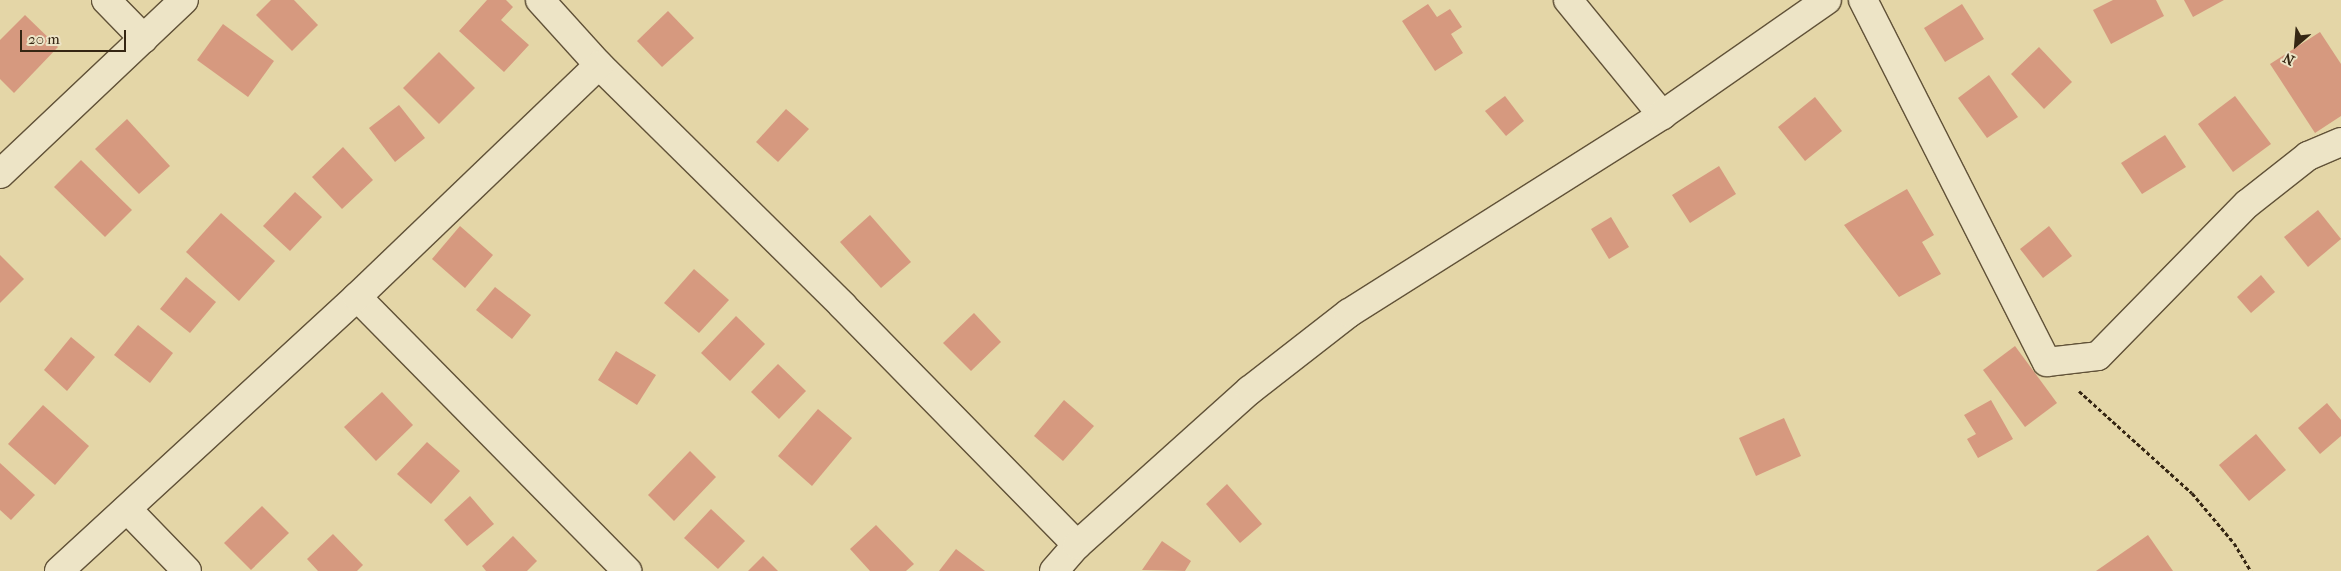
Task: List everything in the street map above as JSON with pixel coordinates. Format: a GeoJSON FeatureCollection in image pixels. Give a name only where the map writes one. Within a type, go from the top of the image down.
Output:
{"type":"FeatureCollection","features":[{"type":"Feature","properties":{"kind":"street"},"geometry":{"type":"LineString","coordinates":[[106,0],[144,39]]}},
{"type":"Feature","properties":{"kind":"street"},"geometry":{"type":"LineString","coordinates":[[0,174],[184,0]]}},
{"type":"Feature","properties":{"kind":"street"},"geometry":{"type":"LineString","coordinates":[[540,0],[599,66],[842,305],[1077,545]]}},
{"type":"Feature","properties":{"kind":"street"},"geometry":{"type":"LineString","coordinates":[[1568,0],[1662,114]]}},
{"type":"Feature","properties":{"kind":"street"},"geometry":{"type":"LineString","coordinates":[[1054,571],[1077,545],[1250,390],[1349,313],[1662,114],[1827,0]]}},
{"type":"Feature","properties":{"kind":"street"},"geometry":{"type":"LineString","coordinates":[[1863,0],[2047,362],[2098,356],[2247,204],[2308,156],[2341,142]]}},
{"type":"Feature","properties":{"kind":"street"},"geometry":{"type":"LineString","coordinates":[[59,571],[357,297],[599,66]]}},
{"type":"Feature","properties":{"kind":"street"},"geometry":{"type":"LineString","coordinates":[[357,297],[627,571]]}},
{"type":"Feature","properties":{"kind":"street"},"geometry":{"type":"LineString","coordinates":[[127,508],[187,571]]}},
{"type":"Feature","properties":{"kind":"path"},"geometry":{"type":"LineString","coordinates":[[2047,362],[2192,493],[2234,543],[2251,571]]}},
{"type":"Feature","properties":{"kind":"building"},"geometry":{"type":"Polygon","coordinates":[[[271,0],[294,0],[318,25],[292,51],[256,15],[271,0]]]}},
{"type":"Feature","properties":{"kind":"building"},"geometry":{"type":"Polygon","coordinates":[[[487,0],[506,0],[513,7],[501,20],[529,45],[504,72],[459,31],[487,0]]]}},
{"type":"Feature","properties":{"kind":"building"},"geometry":{"type":"Polygon","coordinates":[[[2113,0],[2156,0],[2164,16],[2111,44],[2093,10],[2113,0]]]}},
{"type":"Feature","properties":{"kind":"building"},"geometry":{"type":"Polygon","coordinates":[[[2184,0],[2224,0],[2193,17],[2184,0]]]}},
{"type":"Feature","properties":{"kind":"building"},"geometry":{"type":"Polygon","coordinates":[[[1428,4],[1437,17],[1450,9],[1462,27],[1451,34],[1463,53],[1435,71],[1402,21],[1428,4]]]}},
{"type":"Feature","properties":{"kind":"building"},"geometry":{"type":"Polygon","coordinates":[[[1962,4],[1984,39],[1945,62],[1924,28],[1962,4]]]}},
{"type":"Feature","properties":{"kind":"building"},"geometry":{"type":"Polygon","coordinates":[[[668,11],[694,38],[662,67],[637,41],[668,11]]]}},
{"type":"Feature","properties":{"kind":"building"},"geometry":{"type":"Polygon","coordinates":[[[25,15],[58,47],[14,93],[0,79],[0,40],[25,15]]]}},
{"type":"Feature","properties":{"kind":"building"},"geometry":{"type":"Polygon","coordinates":[[[223,24],[274,61],[248,97],[197,60],[223,24]]]}},
{"type":"Feature","properties":{"kind":"building"},"geometry":{"type":"Polygon","coordinates":[[[2320,32],[2341,64],[2341,116],[2315,133],[2270,64],[2320,32]]]}},
{"type":"Feature","properties":{"kind":"building"},"geometry":{"type":"Polygon","coordinates":[[[2039,47],[2072,82],[2044,109],[2011,74],[2039,47]]]}},
{"type":"Feature","properties":{"kind":"building"},"geometry":{"type":"Polygon","coordinates":[[[439,52],[475,88],[439,124],[403,88],[439,52]]]}},
{"type":"Feature","properties":{"kind":"building"},"geometry":{"type":"Polygon","coordinates":[[[1989,75],[2018,117],[1987,138],[1958,98],[1989,75]]]}},
{"type":"Feature","properties":{"kind":"building"},"geometry":{"type":"Polygon","coordinates":[[[1505,96],[1524,121],[1506,136],[1485,111],[1505,96]]]}},
{"type":"Feature","properties":{"kind":"building"},"geometry":{"type":"Polygon","coordinates":[[[2235,96],[2271,144],[2233,172],[2198,124],[2235,96]]]}},
{"type":"Feature","properties":{"kind":"building"},"geometry":{"type":"Polygon","coordinates":[[[1815,97],[1842,131],[1805,161],[1778,127],[1815,97]]]}},
{"type":"Feature","properties":{"kind":"building"},"geometry":{"type":"Polygon","coordinates":[[[399,105],[425,138],[395,162],[369,128],[399,105]]]}},
{"type":"Feature","properties":{"kind":"building"},"geometry":{"type":"Polygon","coordinates":[[[786,109],[809,129],[778,162],[756,142],[786,109]]]}},
{"type":"Feature","properties":{"kind":"building"},"geometry":{"type":"Polygon","coordinates":[[[127,119],[170,166],[139,194],[95,149],[127,119]]]}},
{"type":"Feature","properties":{"kind":"building"},"geometry":{"type":"Polygon","coordinates":[[[2165,135],[2186,167],[2142,194],[2121,163],[2165,135]]]}},
{"type":"Feature","properties":{"kind":"building"},"geometry":{"type":"Polygon","coordinates":[[[343,147],[373,180],[342,209],[312,177],[343,147]]]}},
{"type":"Feature","properties":{"kind":"building"},"geometry":{"type":"Polygon","coordinates":[[[81,160],[132,210],[105,237],[54,187],[81,160]]]}},
{"type":"Feature","properties":{"kind":"building"},"geometry":{"type":"Polygon","coordinates":[[[1719,166],[1736,194],[1690,223],[1672,195],[1719,166]]]}},
{"type":"Feature","properties":{"kind":"building"},"geometry":{"type":"Polygon","coordinates":[[[1907,189],[1934,235],[1922,242],[1941,274],[1899,297],[1844,225],[1907,189]]]}},
{"type":"Feature","properties":{"kind":"building"},"geometry":{"type":"Polygon","coordinates":[[[295,192],[322,217],[290,251],[263,226],[295,192]]]}},
{"type":"Feature","properties":{"kind":"building"},"geometry":{"type":"Polygon","coordinates":[[[2318,210],[2341,239],[2308,267],[2284,237],[2318,210]]]}},
{"type":"Feature","properties":{"kind":"building"},"geometry":{"type":"Polygon","coordinates":[[[221,213],[275,261],[239,301],[186,252],[221,213]]]}},
{"type":"Feature","properties":{"kind":"building"},"geometry":{"type":"Polygon","coordinates":[[[870,215],[911,262],[881,288],[840,242],[870,215]]]}},
{"type":"Feature","properties":{"kind":"building"},"geometry":{"type":"Polygon","coordinates":[[[1611,217],[1629,247],[1609,259],[1591,229],[1611,217]]]}},
{"type":"Feature","properties":{"kind":"building"},"geometry":{"type":"Polygon","coordinates":[[[460,226],[493,255],[465,288],[432,259],[460,226]]]}},
{"type":"Feature","properties":{"kind":"building"},"geometry":{"type":"Polygon","coordinates":[[[2049,226],[2072,256],[2043,278],[2020,249],[2049,226]]]}},
{"type":"Feature","properties":{"kind":"building"},"geometry":{"type":"Polygon","coordinates":[[[0,255],[24,279],[0,303],[0,255]]]}},
{"type":"Feature","properties":{"kind":"building"},"geometry":{"type":"Polygon","coordinates":[[[694,269],[729,300],[699,333],[664,303],[694,269]]]}},
{"type":"Feature","properties":{"kind":"building"},"geometry":{"type":"Polygon","coordinates":[[[2261,275],[2275,292],[2251,313],[2237,297],[2261,275]]]}},
{"type":"Feature","properties":{"kind":"building"},"geometry":{"type":"Polygon","coordinates":[[[186,277],[216,302],[190,333],[160,309],[186,277]]]}},
{"type":"Feature","properties":{"kind":"building"},"geometry":{"type":"Polygon","coordinates":[[[495,287],[531,315],[512,339],[476,310],[495,287]]]}},
{"type":"Feature","properties":{"kind":"building"},"geometry":{"type":"Polygon","coordinates":[[[974,313],[1001,342],[971,371],[943,343],[974,313]]]}},
{"type":"Feature","properties":{"kind":"building"},"geometry":{"type":"Polygon","coordinates":[[[736,316],[765,344],[730,381],[701,353],[736,316]]]}},
{"type":"Feature","properties":{"kind":"building"},"geometry":{"type":"Polygon","coordinates":[[[138,325],[173,353],[150,383],[114,355],[138,325]]]}},
{"type":"Feature","properties":{"kind":"building"},"geometry":{"type":"Polygon","coordinates":[[[71,337],[95,357],[67,391],[44,370],[71,337]]]}},
{"type":"Feature","properties":{"kind":"building"},"geometry":{"type":"Polygon","coordinates":[[[2015,346],[2057,403],[2025,427],[1983,370],[2015,346]]]}},
{"type":"Feature","properties":{"kind":"building"},"geometry":{"type":"Polygon","coordinates":[[[616,351],[656,375],[637,405],[598,380],[616,351]]]}},
{"type":"Feature","properties":{"kind":"building"},"geometry":{"type":"Polygon","coordinates":[[[778,364],[806,391],[779,419],[751,392],[778,364]]]}},
{"type":"Feature","properties":{"kind":"building"},"geometry":{"type":"Polygon","coordinates":[[[382,392],[413,425],[376,461],[344,427],[382,392]]]}},
{"type":"Feature","properties":{"kind":"building"},"geometry":{"type":"Polygon","coordinates":[[[1064,400],[1094,426],[1063,461],[1034,436],[1064,400]]]}},
{"type":"Feature","properties":{"kind":"building"},"geometry":{"type":"Polygon","coordinates":[[[1991,400],[2013,439],[1978,458],[1967,439],[1976,434],[1964,415],[1991,400]]]}},
{"type":"Feature","properties":{"kind":"building"},"geometry":{"type":"Polygon","coordinates":[[[2327,403],[2341,420],[2341,436],[2320,454],[2298,428],[2327,403]]]}},
{"type":"Feature","properties":{"kind":"building"},"geometry":{"type":"Polygon","coordinates":[[[43,405],[89,446],[55,485],[8,444],[43,405]]]}},
{"type":"Feature","properties":{"kind":"building"},"geometry":{"type":"Polygon","coordinates":[[[818,409],[852,438],[812,486],[778,456],[818,409]]]}},
{"type":"Feature","properties":{"kind":"building"},"geometry":{"type":"Polygon","coordinates":[[[1784,418],[1801,456],[1756,476],[1739,438],[1784,418]]]}},
{"type":"Feature","properties":{"kind":"building"},"geometry":{"type":"Polygon","coordinates":[[[2256,434],[2286,470],[2249,501],[2219,465],[2256,434]]]}},
{"type":"Feature","properties":{"kind":"building"},"geometry":{"type":"Polygon","coordinates":[[[427,442],[460,471],[431,504],[397,474],[427,442]]]}},
{"type":"Feature","properties":{"kind":"building"},"geometry":{"type":"Polygon","coordinates":[[[690,451],[716,477],[674,521],[648,495],[690,451]]]}},
{"type":"Feature","properties":{"kind":"building"},"geometry":{"type":"Polygon","coordinates":[[[0,463],[35,495],[11,520],[0,510],[0,463]]]}},
{"type":"Feature","properties":{"kind":"building"},"geometry":{"type":"Polygon","coordinates":[[[1227,484],[1262,524],[1240,543],[1206,504],[1227,484]]]}},
{"type":"Feature","properties":{"kind":"building"},"geometry":{"type":"Polygon","coordinates":[[[470,496],[494,524],[467,546],[444,520],[470,496]]]}},
{"type":"Feature","properties":{"kind":"building"},"geometry":{"type":"Polygon","coordinates":[[[262,506],[289,533],[251,570],[224,543],[262,506]]]}},
{"type":"Feature","properties":{"kind":"building"},"geometry":{"type":"Polygon","coordinates":[[[711,509],[745,541],[718,569],[684,538],[711,509]]]}},
{"type":"Feature","properties":{"kind":"building"},"geometry":{"type":"Polygon","coordinates":[[[876,525],[914,564],[906,571],[870,571],[850,549],[876,525]]]}},
{"type":"Feature","properties":{"kind":"building"},"geometry":{"type":"Polygon","coordinates":[[[333,534],[363,565],[357,571],[318,571],[307,559],[333,534]]]}},
{"type":"Feature","properties":{"kind":"building"},"geometry":{"type":"Polygon","coordinates":[[[2148,535],[2173,571],[2096,571],[2148,535]]]}},
{"type":"Feature","properties":{"kind":"building"},"geometry":{"type":"Polygon","coordinates":[[[513,536],[537,561],[527,571],[486,571],[482,566],[513,536]]]}},
{"type":"Feature","properties":{"kind":"building"},"geometry":{"type":"Polygon","coordinates":[[[1162,541],[1191,561],[1185,571],[1142,570],[1162,541]]]}},
{"type":"Feature","properties":{"kind":"building"},"geometry":{"type":"Polygon","coordinates":[[[956,549],[985,571],[939,571],[956,549]]]}},
{"type":"Feature","properties":{"kind":"building"},"geometry":{"type":"Polygon","coordinates":[[[763,556],[778,571],[748,571],[763,556]]]}}]}
